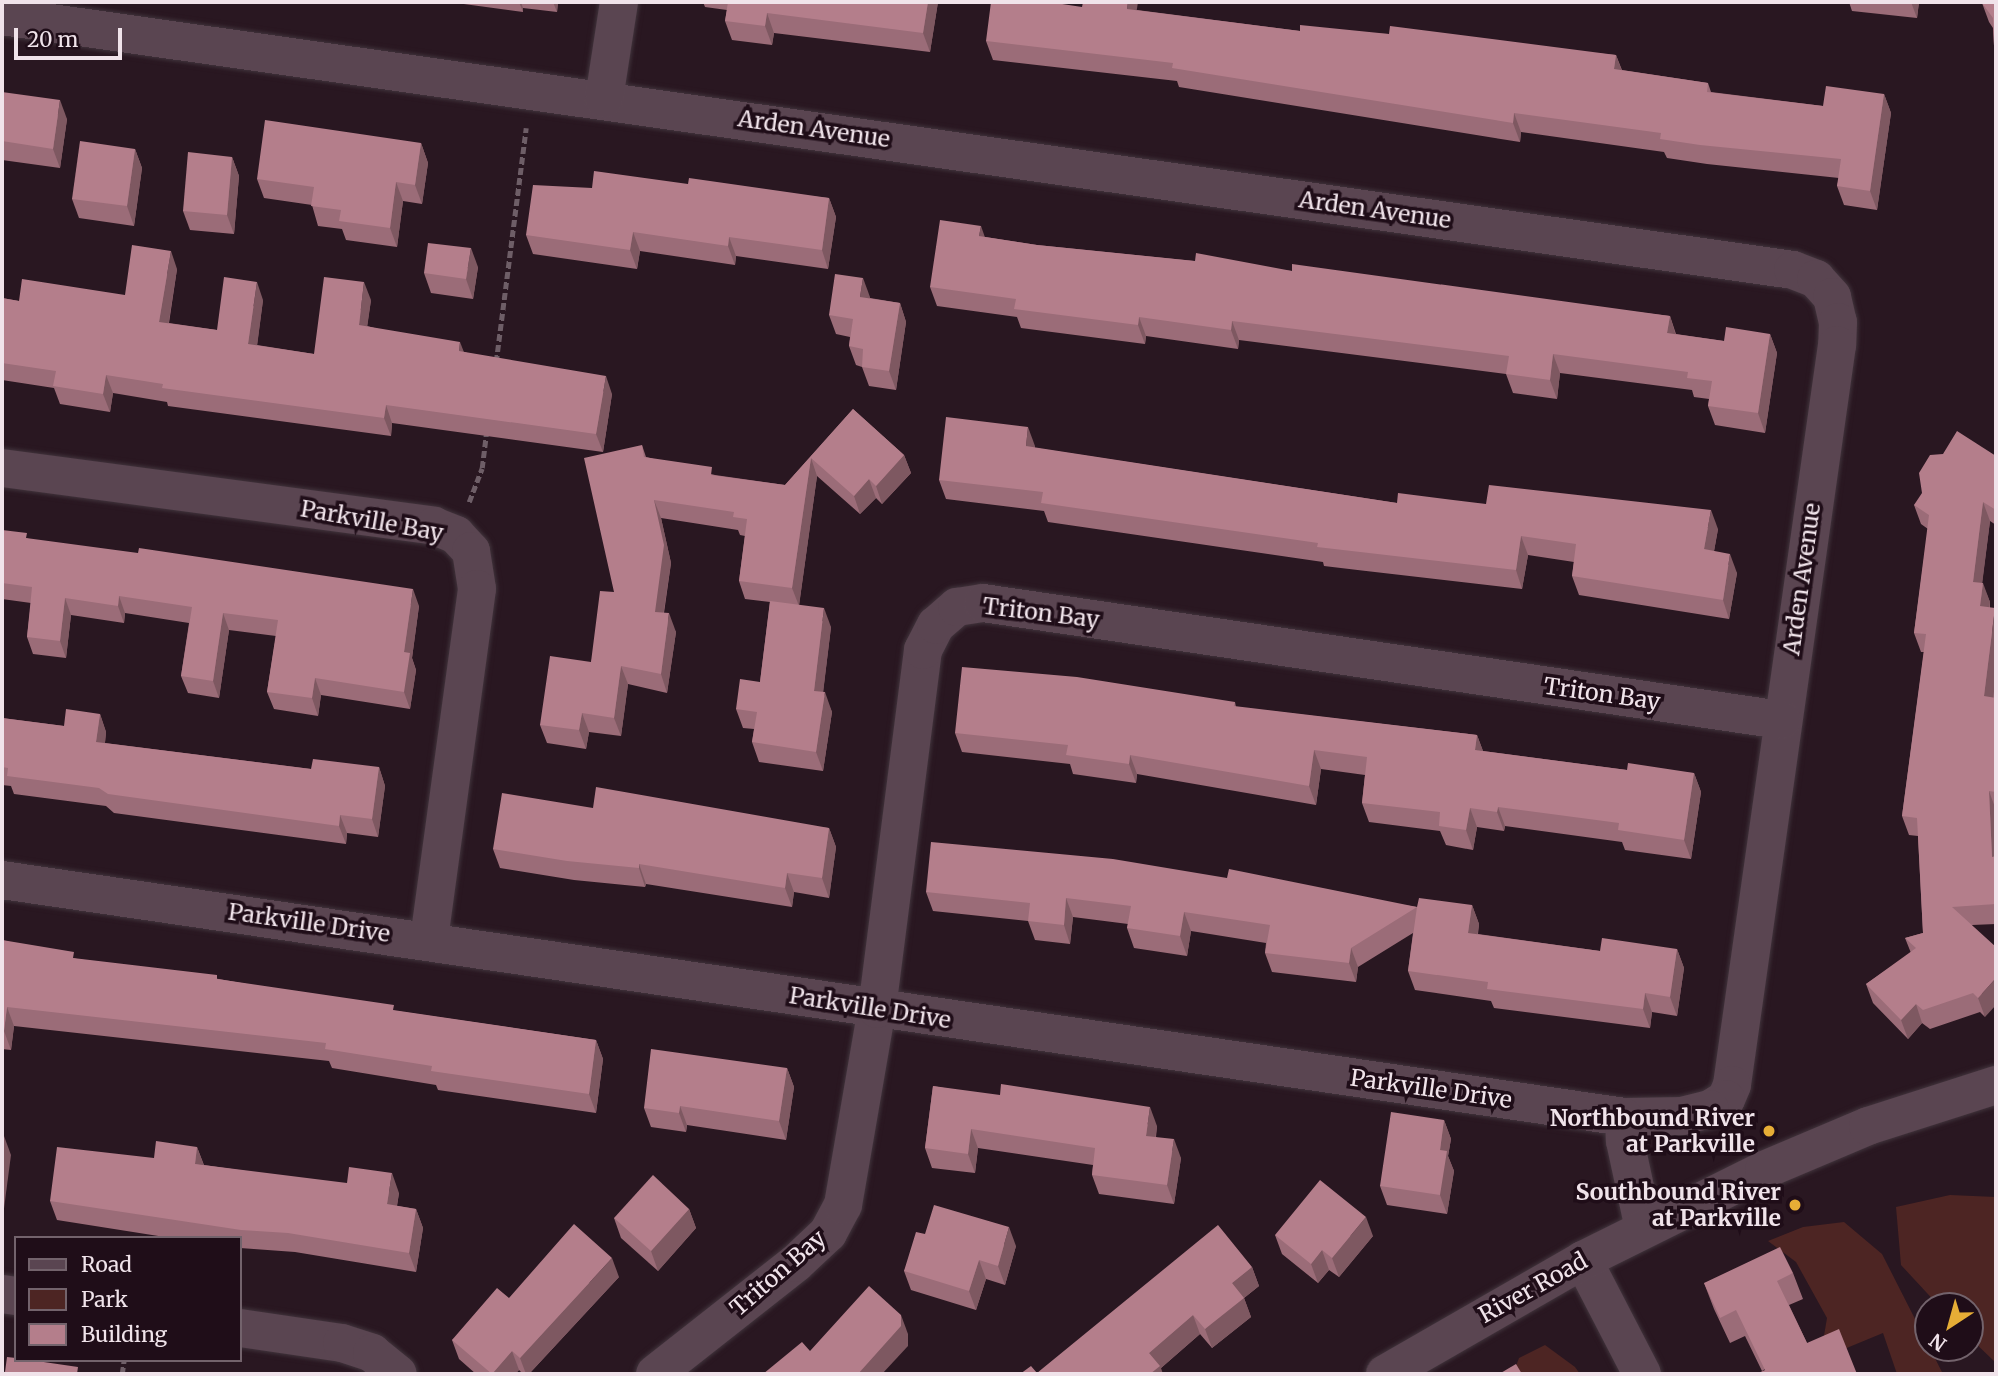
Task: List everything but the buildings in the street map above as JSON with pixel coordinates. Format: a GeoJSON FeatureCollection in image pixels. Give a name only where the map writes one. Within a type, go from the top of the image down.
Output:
{"type":"FeatureCollection","features":[{"type":"Feature","properties":{"kind":"street"},"geometry":{"type":"LineString","coordinates":[[604,99],[619,2]]}},
{"type":"Feature","properties":{"kind":"street","name":"Arden Avenue"},"geometry":{"type":"LineString","coordinates":[[2,16],[604,99],[1779,268],[1816,279],[1832,297],[1838,322],[1837,345],[1781,720],[1732,1085],[1726,1099],[1710,1109],[1682,1116],[1624,1117]]}},
{"type":"Feature","properties":{"kind":"street","name":"Parkville Bay"},"geometry":{"type":"LineString","coordinates":[[2,468],[434,526],[456,535],[471,551],[477,589],[429,940]]}},
{"type":"Feature","properties":{"kind":"street","name":"Triton Bay"},"geometry":{"type":"LineString","coordinates":[[654,1374],[828,1233],[843,1205],[877,1009],[923,650],[936,625],[957,607],[983,603],[1781,720]]}},
{"type":"Feature","properties":{"kind":"street","name":"Parkville Drive"},"geometry":{"type":"LineString","coordinates":[[2,880],[429,940],[877,1009],[1624,1117]]}},
{"type":"Feature","properties":{"kind":"street","name":"River Road"},"geometry":{"type":"LineString","coordinates":[[1385,1374],[1584,1260],[1644,1229],[1868,1126],[1996,1086]]}},
{"type":"Feature","properties":{"kind":"street"},"geometry":{"type":"LineString","coordinates":[[1624,1117],[1625,1141],[1644,1229]]}},
{"type":"Feature","properties":{"kind":"street"},"geometry":{"type":"LineString","coordinates":[[1584,1260],[1642,1374]]}},
{"type":"Feature","properties":{"kind":"street"},"geometry":{"type":"LineString","coordinates":[[242,1328],[342,1343],[372,1353],[398,1374]]}},
{"type":"Feature","properties":{"kind":"path"},"geometry":{"type":"LineString","coordinates":[[494,373],[532,89]]}},
{"type":"Feature","properties":{"kind":"path"},"geometry":{"type":"LineString","coordinates":[[456,535],[482,468],[487,427]]}},
{"type":"Feature","properties":{"kind":"green space"},"geometry":{"type":"Polygon","coordinates":[[[1950,1195],[1996,1197],[1996,1363],[1984,1351],[1984,1292],[1926,1292],[1901,1265],[1896,1207],[1950,1195]]]}},
{"type":"Feature","properties":{"kind":"green space"},"geometry":{"type":"Polygon","coordinates":[[[1844,1222],[1882,1254],[1914,1317],[1914,1362],[1937,1362],[1943,1374],[1897,1374],[1883,1333],[1820,1359],[1827,1318],[1796,1262],[1768,1241],[1803,1227],[1844,1222]]]}},
{"type":"Feature","properties":{"kind":"green space"},"geometry":{"type":"Polygon","coordinates":[[[1545,1345],[1575,1367],[1580,1374],[1513,1374],[1519,1358],[1545,1345]]]}},
{"type":"Feature","properties":{"kind":"place","name":"Northbound River at Parkville"},"geometry":{"type":"Point","coordinates":[1769,1131]}},
{"type":"Feature","properties":{"kind":"place","name":"Southbound River at Parkville"},"geometry":{"type":"Point","coordinates":[1795,1205]}}]}
